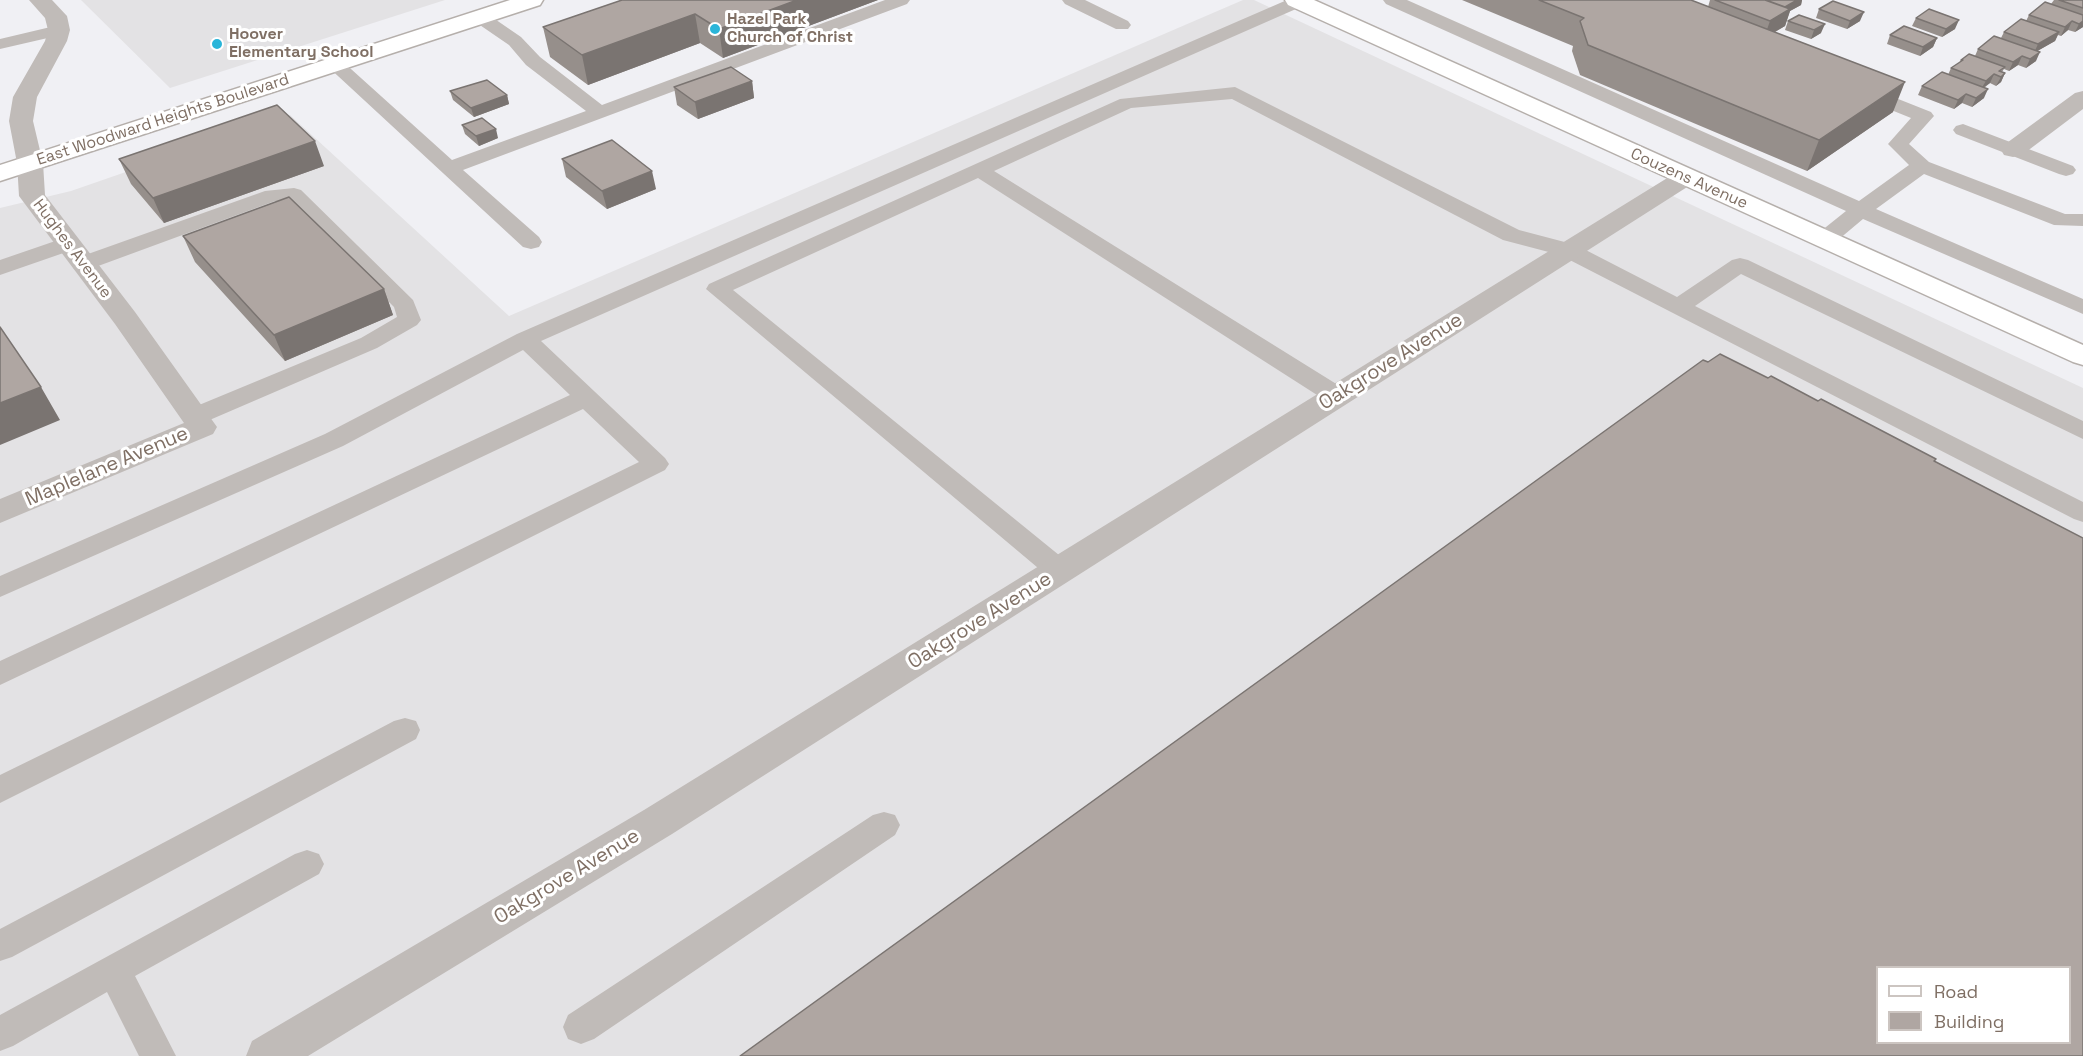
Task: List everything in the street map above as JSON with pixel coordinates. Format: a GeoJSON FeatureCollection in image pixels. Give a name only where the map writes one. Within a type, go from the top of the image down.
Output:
{"type":"FeatureCollection","features":[{"type":"Feature","properties":{"kind":"street"},"geometry":{"type":"LineString","coordinates":[[40,0],[56,16],[59,30]]}},
{"type":"Feature","properties":{"kind":"street","name":"East Woodward Heights Boulevard"},"geometry":{"type":"LineString","coordinates":[[0,173],[532,0]]}},
{"type":"Feature","properties":{"kind":"street","name":"Couzens Avenue"},"geometry":{"type":"LineString","coordinates":[[1297,1],[2083,356]]}},
{"type":"Feature","properties":{"kind":"street","name":"Hughes Avenue"},"geometry":{"type":"LineString","coordinates":[[59,30],[57,41],[25,97],[21,121],[30,164],[32,196],[196,416]]}},
{"type":"Feature","properties":{"kind":"street"},"geometry":{"type":"LineString","coordinates":[[2013,150],[2083,98]]}},
{"type":"Feature","properties":{"kind":"street","name":"Oakgrove Avenue"},"geometry":{"type":"LineString","coordinates":[[268,1056],[658,822],[1686,177]]}},
{"type":"Feature","properties":{"kind":"street","name":"Maplelane Avenue"},"geometry":{"type":"LineString","coordinates":[[0,513],[202,427],[196,416]]}},
{"type":"Feature","properties":{"kind":"lane"},"geometry":{"type":"LineString","coordinates":[[450,168],[901,0]]}},
{"type":"Feature","properties":{"kind":"lane"},"geometry":{"type":"LineString","coordinates":[[1071,0],[1122,25]]}},
{"type":"Feature","properties":{"kind":"lane"},"geometry":{"type":"LineString","coordinates":[[1392,0],[2083,307]]}},
{"type":"Feature","properties":{"kind":"lane"},"geometry":{"type":"LineString","coordinates":[[0,587],[334,440],[525,339],[1297,1]]}},
{"type":"Feature","properties":{"kind":"lane"},"geometry":{"type":"LineString","coordinates":[[480,17],[515,41],[534,61],[600,112]]}},
{"type":"Feature","properties":{"kind":"lane"},"geometry":{"type":"LineString","coordinates":[[0,44],[59,30]]}},
{"type":"Feature","properties":{"kind":"lane"},"geometry":{"type":"LineString","coordinates":[[334,64],[531,242]]}},
{"type":"Feature","properties":{"kind":"lane"},"geometry":{"type":"LineString","coordinates":[[1839,82],[1924,116],[1898,144],[1922,166],[2061,220],[2083,220]]}},
{"type":"Feature","properties":{"kind":"lane"},"geometry":{"type":"LineString","coordinates":[[1060,571],[717,289],[1127,104],[1234,93],[1510,235],[1568,250],[2083,513]]}},
{"type":"Feature","properties":{"kind":"lane"},"geometry":{"type":"LineString","coordinates":[[1963,130],[2066,170]]}},
{"type":"Feature","properties":{"kind":"lane"},"geometry":{"type":"LineString","coordinates":[[1824,240],[1922,166]]}},
{"type":"Feature","properties":{"kind":"lane"},"geometry":{"type":"LineString","coordinates":[[980,171],[1337,396]]}},
{"type":"Feature","properties":{"kind":"lane"},"geometry":{"type":"LineString","coordinates":[[0,268],[74,254],[272,195],[294,194],[405,305],[410,320],[369,343],[196,416]]}},
{"type":"Feature","properties":{"kind":"lane"},"geometry":{"type":"LineString","coordinates":[[1679,306],[1740,265],[2083,431]]}},
{"type":"Feature","properties":{"kind":"lane"},"geometry":{"type":"LineString","coordinates":[[0,790],[656,464],[525,339]]}},
{"type":"Feature","properties":{"kind":"lane"},"geometry":{"type":"LineString","coordinates":[[0,674],[585,398]]}},
{"type":"Feature","properties":{"kind":"lane"},"geometry":{"type":"LineString","coordinates":[[0,946],[405,730]]}},
{"type":"Feature","properties":{"kind":"lane"},"geometry":{"type":"LineString","coordinates":[[581,1027],[884,825]]}},
{"type":"Feature","properties":{"kind":"lane"},"geometry":{"type":"LineString","coordinates":[[0,1034],[307,864]]}},
{"type":"Feature","properties":{"kind":"lane"},"geometry":{"type":"LineString","coordinates":[[114,970],[158,1056]]}},
{"type":"Feature","properties":{"kind":"shaded area","name":"Hoover Elementary School"},"geometry":{"type":"Polygon","coordinates":[[[81,0],[445,0],[170,88],[81,0]]]}},
{"type":"Feature","properties":{"kind":"shaded area"},"geometry":{"type":"Polygon","coordinates":[[[1243,0],[1254,0],[2083,388],[2083,1056],[0,1056],[0,208],[71,191],[290,115],[509,316],[1243,0]]]}},
{"type":"Feature","properties":{"kind":"building"},"geometry":{"type":"Polygon","coordinates":[[[622,0],[797,0],[719,29],[695,14],[582,55],[543,27],[622,0]]]}},
{"type":"Feature","properties":{"kind":"building"},"geometry":{"type":"Polygon","coordinates":[[[1539,0],[1691,0],[1905,82],[1819,140],[1588,45],[1580,21],[1584,18],[1539,0]]]}},
{"type":"Feature","properties":{"kind":"building"},"geometry":{"type":"Polygon","coordinates":[[[1715,0],[1765,0],[1790,9],[1770,21],[1715,0]]]}},
{"type":"Feature","properties":{"kind":"building"},"geometry":{"type":"Polygon","coordinates":[[[1766,0],[1797,0],[1785,7],[1766,0]]]}},
{"type":"Feature","properties":{"kind":"building"},"geometry":{"type":"Polygon","coordinates":[[[2059,0],[2083,0],[2083,8],[2059,0]]]}},
{"type":"Feature","properties":{"kind":"building"},"geometry":{"type":"Polygon","coordinates":[[[1833,1],[1864,12],[1850,21],[1819,9],[1833,1]]]}},
{"type":"Feature","properties":{"kind":"building"},"geometry":{"type":"Polygon","coordinates":[[[2045,2],[2083,15],[2083,21],[2079,24],[2072,21],[2065,27],[2029,15],[2045,2]]]}},
{"type":"Feature","properties":{"kind":"building"},"geometry":{"type":"Polygon","coordinates":[[[1929,9],[1959,20],[1946,29],[1916,18],[1929,9]]]}},
{"type":"Feature","properties":{"kind":"building"},"geometry":{"type":"Polygon","coordinates":[[[1799,15],[1825,24],[1814,30],[1788,21],[1799,15]]]}},
{"type":"Feature","properties":{"kind":"building"},"geometry":{"type":"Polygon","coordinates":[[[2021,19],[2059,32],[2038,44],[2004,32],[2021,19]]]}},
{"type":"Feature","properties":{"kind":"building"},"geometry":{"type":"Polygon","coordinates":[[[1904,26],[1937,38],[1923,47],[1890,35],[1904,26]]]}},
{"type":"Feature","properties":{"kind":"building"},"geometry":{"type":"Polygon","coordinates":[[[1994,36],[2040,52],[2030,59],[2022,56],[2013,62],[1978,49],[1994,36]]]}},
{"type":"Feature","properties":{"kind":"building"},"geometry":{"type":"Polygon","coordinates":[[[1969,54],[2005,67],[1999,71],[2005,73],[2001,77],[1994,74],[1986,81],[1951,68],[1969,54]]]}},
{"type":"Feature","properties":{"kind":"building"},"geometry":{"type":"Polygon","coordinates":[[[731,67],[752,81],[695,102],[674,87],[731,67]]]}},
{"type":"Feature","properties":{"kind":"building"},"geometry":{"type":"Polygon","coordinates":[[[1942,72],[1988,89],[1976,98],[1966,94],[1958,100],[1922,86],[1942,72]]]}},
{"type":"Feature","properties":{"kind":"building"},"geometry":{"type":"Polygon","coordinates":[[[487,80],[507,95],[471,108],[450,91],[487,80]]]}},
{"type":"Feature","properties":{"kind":"building"},"geometry":{"type":"Polygon","coordinates":[[[277,105],[315,141],[153,198],[119,159],[277,105]]]}},
{"type":"Feature","properties":{"kind":"building"},"geometry":{"type":"Polygon","coordinates":[[[482,118],[496,129],[476,136],[462,125],[482,118]]]}},
{"type":"Feature","properties":{"kind":"building"},"geometry":{"type":"Polygon","coordinates":[[[612,140],[652,171],[602,191],[562,159],[612,140]]]}},
{"type":"Feature","properties":{"kind":"building"},"geometry":{"type":"Polygon","coordinates":[[[289,197],[384,289],[274,335],[183,236],[289,197]]]}},
{"type":"Feature","properties":{"kind":"building"},"geometry":{"type":"Polygon","coordinates":[[[0,327],[41,387],[0,403],[0,327]]]}},
{"type":"Feature","properties":{"kind":"building"},"geometry":{"type":"Polygon","coordinates":[[[1720,354],[1768,378],[1771,376],[1818,401],[1821,399],[1936,459],[1934,461],[2083,538],[2083,1056],[740,1056],[1703,360],[1708,362],[1720,354]]]}},
{"type":"Feature","properties":{"kind":"place","name":"Hazel Park Church of Christ"},"geometry":{"type":"Point","coordinates":[715,29]}},
{"type":"Feature","properties":{"kind":"place","name":"Hoover Elementary School"},"geometry":{"type":"Point","coordinates":[217,44]}}]}
